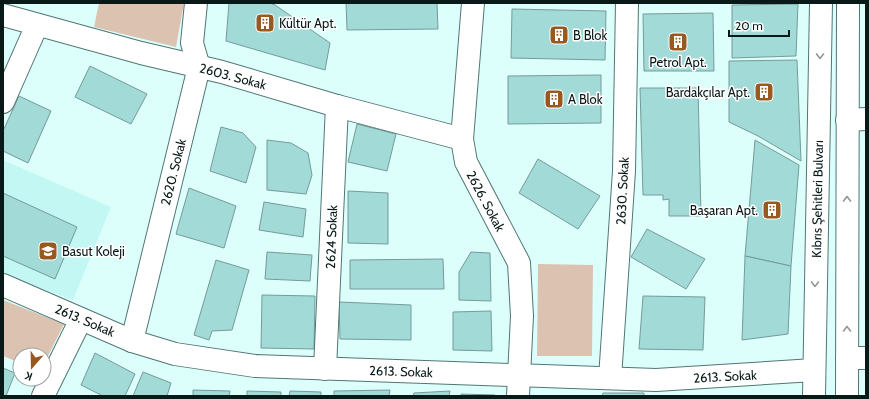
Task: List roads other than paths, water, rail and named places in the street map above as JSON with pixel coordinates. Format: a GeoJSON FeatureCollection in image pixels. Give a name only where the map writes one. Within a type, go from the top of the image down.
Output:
{"type":"FeatureCollection","features":[{"type":"Feature","properties":{"kind":"street"},"geometry":{"type":"LineString","coordinates":[[196,3],[192,42],[200,67]]}},
{"type":"Feature","properties":{"kind":"street","name":"2626. Sokak"},"geometry":{"type":"LineString","coordinates":[[473,3],[462,140],[466,162],[519,263],[522,316],[518,385]]}},
{"type":"Feature","properties":{"kind":"street","name":"2630. Sokak"},"geometry":{"type":"LineString","coordinates":[[610,378],[624,171],[627,3]]}},
{"type":"Feature","properties":{"kind":"street","name":"Kıbrıs Şehitleri Bulvarı"},"geometry":{"type":"LineString","coordinates":[[814,396],[821,3]]}},
{"type":"Feature","properties":{"kind":"street"},"geometry":{"type":"LineString","coordinates":[[847,396],[857,358],[856,119],[848,3]]}},
{"type":"Feature","properties":{"kind":"street","name":"2603. Sokak"},"geometry":{"type":"LineString","coordinates":[[3,15],[141,53],[222,72],[337,106],[462,140]]}},
{"type":"Feature","properties":{"kind":"street"},"geometry":{"type":"LineString","coordinates":[[3,102],[37,25]]}},
{"type":"Feature","properties":{"kind":"street","name":"2620. Sokak"},"geometry":{"type":"LineString","coordinates":[[132,341],[200,67]]}},
{"type":"Feature","properties":{"kind":"street","name":"2624 Sokak"},"geometry":{"type":"LineString","coordinates":[[325,368],[337,106]]}},
{"type":"Feature","properties":{"kind":"street","name":"2613. Sokak"},"geometry":{"type":"LineString","coordinates":[[3,285],[132,341],[175,354],[256,366],[325,368],[518,385],[610,378],[655,388],[814,370]]}},
{"type":"Feature","properties":{"kind":"street"},"geometry":{"type":"LineString","coordinates":[[43,396],[81,319]]}},
{"type":"Feature","properties":{"kind":"place","name":"Kültür Apt."},"geometry":{"type":"Point","coordinates":[265,23]}},
{"type":"Feature","properties":{"kind":"place","name":"B Blok"},"geometry":{"type":"Point","coordinates":[559,35]}},
{"type":"Feature","properties":{"kind":"place","name":"Petrol Apt."},"geometry":{"type":"Point","coordinates":[678,42]}},
{"type":"Feature","properties":{"kind":"place","name":"Bardakçılar Apt."},"geometry":{"type":"Point","coordinates":[764,92]}},
{"type":"Feature","properties":{"kind":"place","name":"A Blok"},"geometry":{"type":"Point","coordinates":[554,99]}},
{"type":"Feature","properties":{"kind":"place","name":"Başaran Apt."},"geometry":{"type":"Point","coordinates":[772,210]}},
{"type":"Feature","properties":{"kind":"place","name":"Basut Koleji"},"geometry":{"type":"Point","coordinates":[48,251]}}]}
